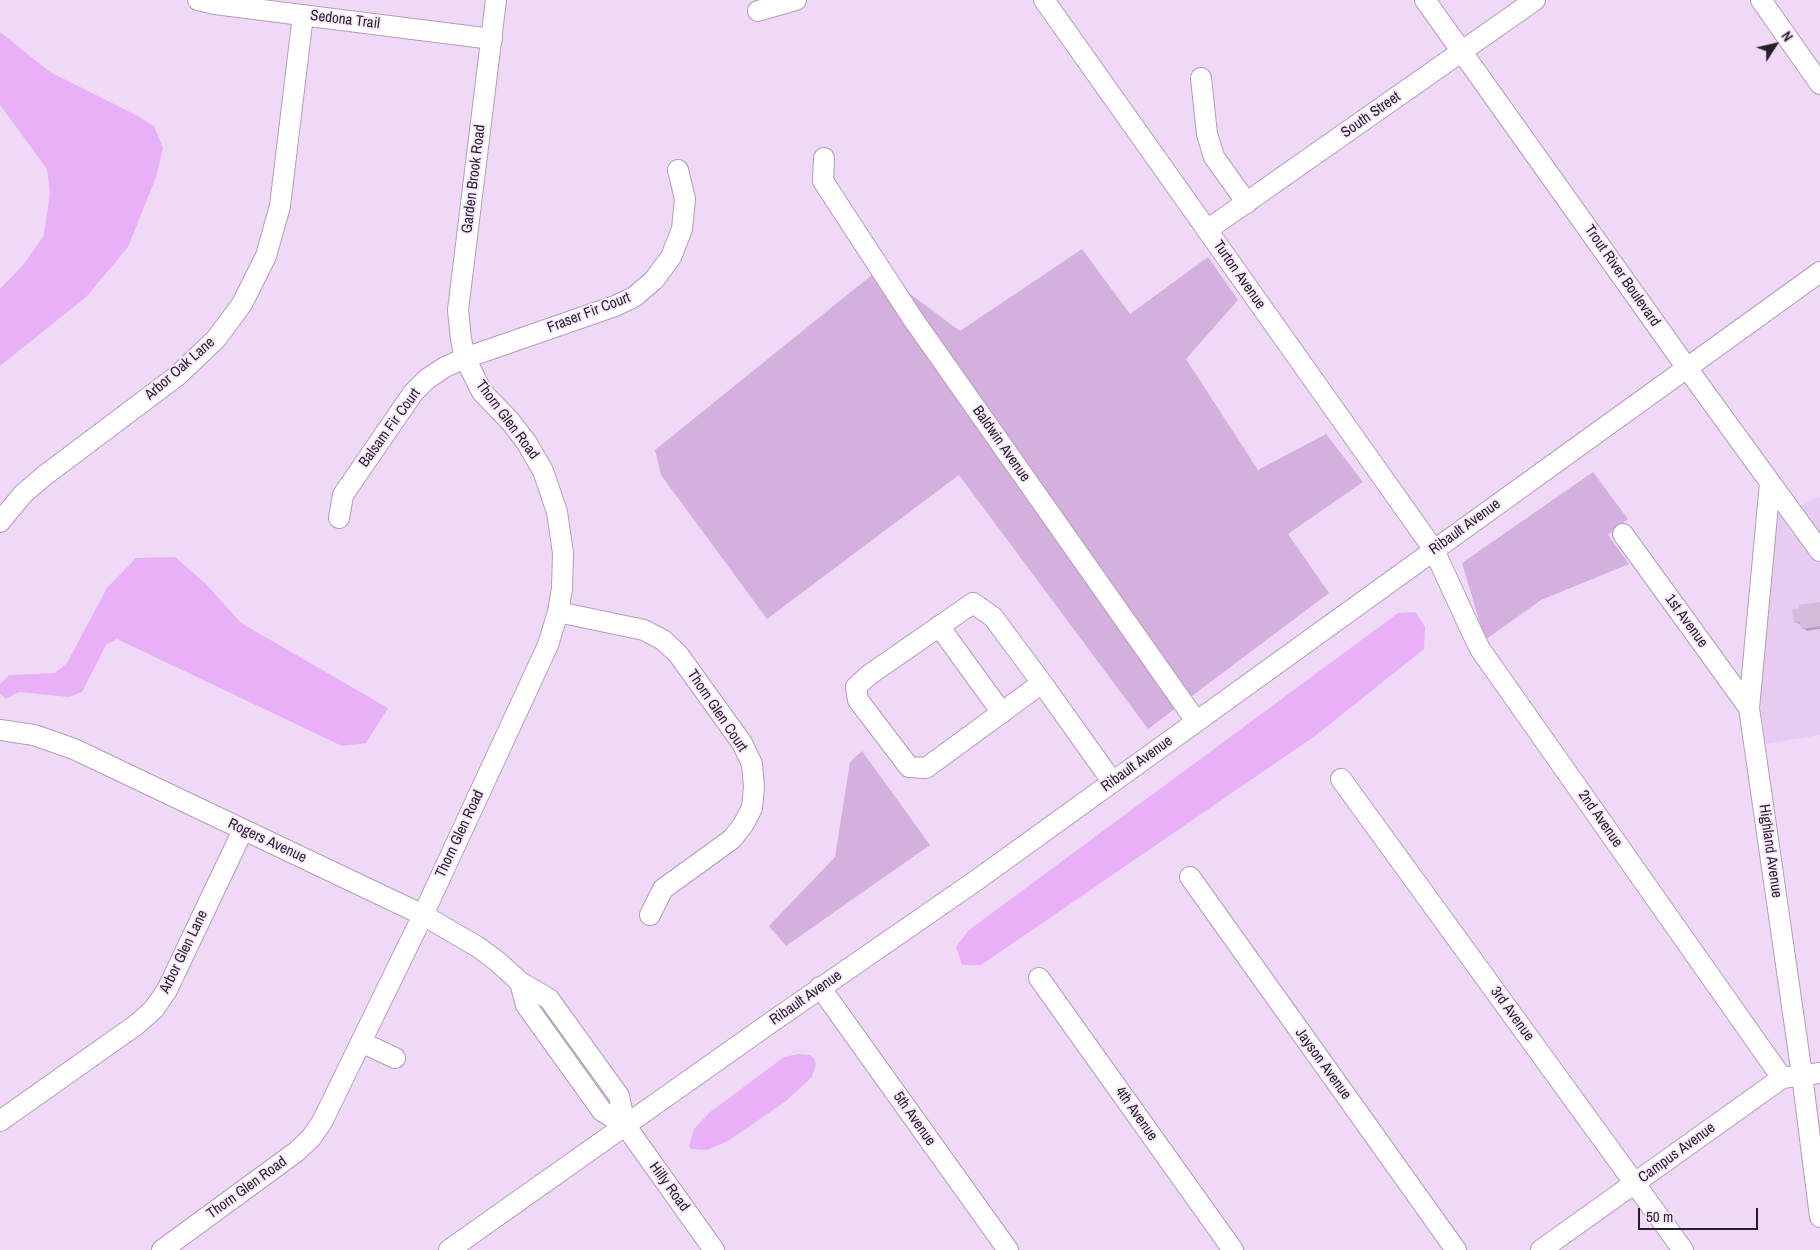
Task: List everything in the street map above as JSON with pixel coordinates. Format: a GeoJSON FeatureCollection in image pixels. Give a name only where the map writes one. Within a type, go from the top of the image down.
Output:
{"type":"FeatureCollection","features":[{"type":"Feature","properties":{"kind":"street","name":"Sedona Trail"},"geometry":{"type":"LineString","coordinates":[[198,0],[215,4],[492,39]]}},
{"type":"Feature","properties":{"kind":"street","name":"Garden Brook Road"},"geometry":{"type":"LineString","coordinates":[[465,358],[458,310],[496,0]]}},
{"type":"Feature","properties":{"kind":"street"},"geometry":{"type":"LineString","coordinates":[[758,11],[796,0]]}},
{"type":"Feature","properties":{"kind":"street","name":"Turton Avenue"},"geometry":{"type":"LineString","coordinates":[[1044,0],[1434,550]]}},
{"type":"Feature","properties":{"kind":"street","name":"Trout River Boulevard"},"geometry":{"type":"LineString","coordinates":[[1425,0],[1820,552]]}},
{"type":"Feature","properties":{"kind":"street","name":"South Street"},"geometry":{"type":"LineString","coordinates":[[1207,230],[1535,0]]}},
{"type":"Feature","properties":{"kind":"street"},"geometry":{"type":"LineString","coordinates":[[1761,0],[1820,84]]}},
{"type":"Feature","properties":{"kind":"street","name":"Arbor Oak Lane"},"geometry":{"type":"LineString","coordinates":[[0,522],[23,494],[44,476],[178,376],[216,339],[242,304],[266,256],[280,206],[303,15]]}},
{"type":"Feature","properties":{"kind":"street"},"geometry":{"type":"LineString","coordinates":[[1201,78],[1207,134],[1214,157],[1246,203]]}},
{"type":"Feature","properties":{"kind":"street","name":"Baldwin Avenue"},"geometry":{"type":"LineString","coordinates":[[824,158],[823,181],[913,319],[1196,721]]}},
{"type":"Feature","properties":{"kind":"street","name":"Fraser Fir Court"},"geometry":{"type":"LineString","coordinates":[[465,358],[615,306],[634,297],[654,280],[671,257],[682,229],[685,199],[678,170]]}},
{"type":"Feature","properties":{"kind":"street","name":"Ribault Avenue"},"geometry":{"type":"LineString","coordinates":[[449,1250],[820,987],[974,882],[1820,272]]}},
{"type":"Feature","properties":{"kind":"street","name":"Balsam Fir Court"},"geometry":{"type":"LineString","coordinates":[[339,518],[343,495],[413,393],[426,379],[445,367],[465,358]]}},
{"type":"Feature","properties":{"kind":"street","name":"Thorn Glen Road"},"geometry":{"type":"LineString","coordinates":[[162,1250],[296,1152],[312,1138],[322,1122],[423,915],[548,645],[558,612],[562,588],[563,553],[557,512],[543,471],[510,421],[482,392],[465,358]]}},
{"type":"Feature","properties":{"kind":"street","name":"Highland Avenue"},"geometry":{"type":"LineString","coordinates":[[1770,484],[1749,708],[1811,1074],[1820,1217]]}},
{"type":"Feature","properties":{"kind":"street","name":"1st Avenue"},"geometry":{"type":"LineString","coordinates":[[1623,534],[1749,708]]}},
{"type":"Feature","properties":{"kind":"street","name":"2nd Avenue"},"geometry":{"type":"LineString","coordinates":[[1434,550],[1480,649],[1782,1078]]}},
{"type":"Feature","properties":{"kind":"street"},"geometry":{"type":"LineString","coordinates":[[1042,683],[926,768],[909,767],[858,700],[856,687],[868,675],[973,603],[994,617],[1042,683],[1113,782]]}},
{"type":"Feature","properties":{"kind":"street","name":"Thorn Glen Court"},"geometry":{"type":"LineString","coordinates":[[558,612],[644,630],[663,640],[678,654],[742,743],[752,764],[754,787],[752,808],[743,825],[732,839],[663,889],[650,915]]}},
{"type":"Feature","properties":{"kind":"street"},"geometry":{"type":"LineString","coordinates":[[939,626],[1002,712]]}},
{"type":"Feature","properties":{"kind":"street","name":"Rogers Avenue"},"geometry":{"type":"LineString","coordinates":[[0,730],[34,735],[74,749],[423,915],[478,947],[520,982],[549,999],[619,1096],[625,1125]]}},
{"type":"Feature","properties":{"kind":"street","name":"3rd Avenue"},"geometry":{"type":"LineString","coordinates":[[1341,779],[1683,1250]]}},
{"type":"Feature","properties":{"kind":"street","name":"Arbor Glen Lane"},"geometry":{"type":"LineString","coordinates":[[0,1121],[136,1024],[154,1009],[167,990],[243,830]]}},
{"type":"Feature","properties":{"kind":"street","name":"Jayson Avenue"},"geometry":{"type":"LineString","coordinates":[[1190,877],[1456,1250]]}},
{"type":"Feature","properties":{"kind":"street","name":"4th Avenue"},"geometry":{"type":"LineString","coordinates":[[1039,978],[1233,1250]]}},
{"type":"Feature","properties":{"kind":"street","name":"5th Avenue"},"geometry":{"type":"LineString","coordinates":[[820,987],[1008,1250]]}},
{"type":"Feature","properties":{"kind":"street"},"geometry":{"type":"LineString","coordinates":[[361,1042],[395,1058]]}},
{"type":"Feature","properties":{"kind":"street","name":"Campus Avenue"},"geometry":{"type":"LineString","coordinates":[[1542,1250],[1782,1078],[1811,1074]]}},
{"type":"Feature","properties":{"kind":"street","name":"Hilly Road"},"geometry":{"type":"LineString","coordinates":[[625,1125],[714,1250]]}},
{"type":"Feature","properties":{"kind":"shaded area"},"geometry":{"type":"Polygon","coordinates":[[[0,32],[50,72],[154,126],[163,148],[156,177],[128,247],[86,297],[0,366],[0,289],[24,264],[44,235],[50,193],[47,169],[0,105],[0,32]]]}},
{"type":"Feature","properties":{"kind":"shaded area"},"geometry":{"type":"Polygon","coordinates":[[[1082,249],[1130,314],[1208,257],[1238,300],[1186,359],[1258,470],[1326,434],[1363,482],[1288,534],[1329,593],[1148,729],[959,475],[767,619],[661,475],[655,450],[878,270],[960,331],[1082,249]]]}},
{"type":"Feature","properties":{"kind":"shaded area"},"geometry":{"type":"Polygon","coordinates":[[[1593,472],[1628,519],[1608,535],[1629,564],[1541,600],[1485,640],[1462,563],[1593,472]]]}},
{"type":"Feature","properties":{"kind":"shaded area"},"geometry":{"type":"Polygon","coordinates":[[[1820,496],[1820,536],[1799,507],[1820,496]]]}},
{"type":"Feature","properties":{"kind":"shaded area"},"geometry":{"type":"Polygon","coordinates":[[[1777,509],[1820,564],[1820,735],[1765,744],[1759,690],[1777,509]]]}},
{"type":"Feature","properties":{"kind":"shaded area"},"geometry":{"type":"Polygon","coordinates":[[[175,557],[206,584],[241,623],[388,708],[366,743],[342,746],[117,639],[106,645],[82,692],[69,697],[19,692],[6,699],[0,694],[0,684],[9,675],[55,673],[67,663],[107,588],[136,558],[175,557]]]}},
{"type":"Feature","properties":{"kind":"shaded area"},"geometry":{"type":"Polygon","coordinates":[[[1415,612],[1425,627],[1424,649],[1315,736],[981,965],[962,965],[956,947],[969,930],[1398,613],[1415,612]]]}},
{"type":"Feature","properties":{"kind":"shaded area"},"geometry":{"type":"Polygon","coordinates":[[[862,751],[930,845],[786,946],[769,926],[835,857],[850,762],[862,751]]]}},
{"type":"Feature","properties":{"kind":"shaded area"},"geometry":{"type":"Polygon","coordinates":[[[798,1054],[810,1055],[814,1058],[816,1064],[812,1077],[786,1101],[728,1141],[707,1150],[691,1149],[689,1146],[694,1129],[709,1113],[784,1057],[798,1054]]]}},
{"type":"Feature","properties":{"kind":"building"},"geometry":{"type":"Polygon","coordinates":[[[1820,602],[1820,626],[1801,629],[1800,622],[1794,623],[1792,609],[1799,608],[1798,605],[1820,602]]]}}]}
